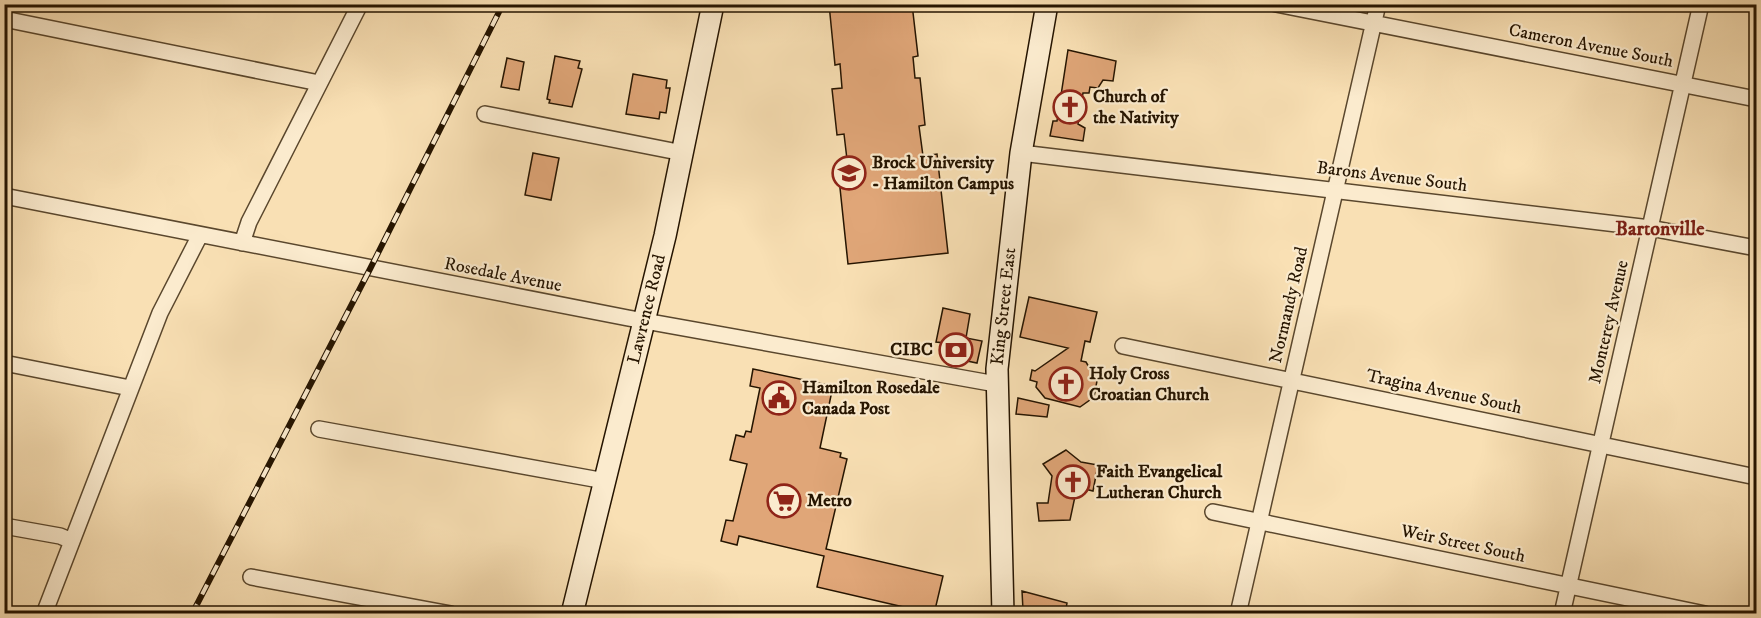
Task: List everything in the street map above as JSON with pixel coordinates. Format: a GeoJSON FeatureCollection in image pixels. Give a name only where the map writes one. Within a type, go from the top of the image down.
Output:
{"type":"FeatureCollection","features":[{"type":"Feature","properties":{"kind":"street"},"geometry":{"type":"LineString","coordinates":[[242,243],[249,222],[360,4]]}},
{"type":"Feature","properties":{"kind":"street","name":"Lawrence Road"},"geometry":{"type":"LineString","coordinates":[[572,614],[684,153],[713,4]]}},
{"type":"Feature","properties":{"kind":"street","name":"King Street East"},"geometry":{"type":"LineString","coordinates":[[1003,614],[996,384],[1006,270],[1021,153],[1047,4]]}},
{"type":"Feature","properties":{"kind":"street","name":"Cameron Avenue South"},"geometry":{"type":"LineString","coordinates":[[1276,4],[1756,99]]}},
{"type":"Feature","properties":{"kind":"street","name":"Normandy Road"},"geometry":{"type":"LineString","coordinates":[[1238,614],[1378,4]]}},
{"type":"Feature","properties":{"kind":"street","name":"Monterey Avenue"},"geometry":{"type":"LineString","coordinates":[[1562,614],[1701,4]]}},
{"type":"Feature","properties":{"kind":"street"},"geometry":{"type":"LineString","coordinates":[[4,19],[319,83]]}},
{"type":"Feature","properties":{"kind":"street"},"geometry":{"type":"LineString","coordinates":[[484,114],[684,153]]}},
{"type":"Feature","properties":{"kind":"street","name":"Barons Avenue South"},"geometry":{"type":"LineString","coordinates":[[1021,153],[1650,228],[1756,248]]}},
{"type":"Feature","properties":{"kind":"street","name":"Rosedale Avenue"},"geometry":{"type":"LineString","coordinates":[[4,196],[644,321],[996,384]]}},
{"type":"Feature","properties":{"kind":"street"},"geometry":{"type":"LineString","coordinates":[[44,614],[160,313],[200,235]]}},
{"type":"Feature","properties":{"kind":"street","name":"Tragina Avenue South"},"geometry":{"type":"LineString","coordinates":[[1123,346],[1756,477]]}},
{"type":"Feature","properties":{"kind":"street"},"geometry":{"type":"LineString","coordinates":[[4,363],[130,388]]}},
{"type":"Feature","properties":{"kind":"street"},"geometry":{"type":"LineString","coordinates":[[320,429],[605,481]]}},
{"type":"Feature","properties":{"kind":"street","name":"Weir Street South"},"geometry":{"type":"LineString","coordinates":[[1213,512],[1705,614]]}},
{"type":"Feature","properties":{"kind":"street"},"geometry":{"type":"LineString","coordinates":[[4,526],[60,536],[72,541]]}},
{"type":"Feature","properties":{"kind":"street"},"geometry":{"type":"LineString","coordinates":[[251,577],[451,614]]}},
{"type":"Feature","properties":{"kind":"building"},"geometry":{"type":"Polygon","coordinates":[[[829,4],[912,4],[918,56],[913,57],[915,78],[920,78],[925,125],[919,126],[923,156],[937,154],[948,253],[848,264],[838,169],[848,168],[844,134],[837,135],[832,89],[842,88],[840,64],[835,65],[829,4]]]}},
{"type":"Feature","properties":{"kind":"building","name":"Church of the Nativity"},"geometry":{"type":"Polygon","coordinates":[[[1068,50],[1116,61],[1113,81],[1103,80],[1098,88],[1090,87],[1089,93],[1083,93],[1078,124],[1085,128],[1083,141],[1050,136],[1053,121],[1057,121],[1068,50]]]}},
{"type":"Feature","properties":{"kind":"building"},"geometry":{"type":"Polygon","coordinates":[[[555,56],[580,61],[578,68],[582,69],[572,107],[549,103],[550,100],[547,99],[555,56]]]}},
{"type":"Feature","properties":{"kind":"building"},"geometry":{"type":"Polygon","coordinates":[[[507,58],[524,62],[519,90],[501,87],[507,58]]]}},
{"type":"Feature","properties":{"kind":"building"},"geometry":{"type":"Polygon","coordinates":[[[633,74],[667,80],[666,88],[670,88],[666,113],[660,112],[659,119],[626,114],[633,74]]]}},
{"type":"Feature","properties":{"kind":"building"},"geometry":{"type":"Polygon","coordinates":[[[533,153],[559,158],[551,200],[525,195],[533,153]]]}},
{"type":"Feature","properties":{"kind":"building"},"geometry":{"type":"Polygon","coordinates":[[[1029,297],[1097,312],[1090,342],[1085,341],[1081,361],[1086,362],[1097,381],[1094,397],[1080,407],[1045,398],[1036,387],[1037,382],[1030,380],[1032,370],[1035,371],[1068,348],[1020,337],[1029,297]]]}},
{"type":"Feature","properties":{"kind":"building"},"geometry":{"type":"Polygon","coordinates":[[[943,308],[970,314],[966,338],[982,341],[977,363],[943,356],[945,343],[936,342],[943,308]]]}},
{"type":"Feature","properties":{"kind":"building"},"geometry":{"type":"Polygon","coordinates":[[[753,369],[833,386],[820,448],[841,453],[840,457],[847,459],[826,549],[943,576],[934,614],[817,587],[824,556],[739,536],[737,545],[721,541],[726,520],[733,521],[747,464],[730,460],[736,435],[744,437],[746,431],[751,432],[760,388],[750,386],[753,369]]]}},
{"type":"Feature","properties":{"kind":"building"},"geometry":{"type":"Polygon","coordinates":[[[1018,398],[1049,405],[1047,417],[1016,414],[1018,398]]]}},
{"type":"Feature","properties":{"kind":"building","name":"Faith Evangelical Lutheran Church"},"geometry":{"type":"Polygon","coordinates":[[[1066,450],[1081,462],[1098,465],[1093,491],[1077,487],[1070,520],[1039,521],[1037,503],[1048,503],[1052,476],[1043,464],[1066,450]]]}},
{"type":"Feature","properties":{"kind":"building"},"geometry":{"type":"Polygon","coordinates":[[[1022,591],[1067,603],[1065,614],[1036,614],[1023,610],[1022,591]]]}},
{"type":"Feature","properties":{"kind":"railway"},"geometry":{"type":"LineString","coordinates":[[192,614],[370,269],[503,4]]}},
{"type":"Feature","properties":{"kind":"place","name":"Church of the Nativity"},"geometry":{"type":"Point","coordinates":[1070,107]}},
{"type":"Feature","properties":{"kind":"place","name":"Brock University - Hamilton Campus"},"geometry":{"type":"Point","coordinates":[849,173]}},
{"type":"Feature","properties":{"kind":"place","name":"CIBC"},"geometry":{"type":"Point","coordinates":[956,350]}},
{"type":"Feature","properties":{"kind":"place","name":"Holy Cross Croatian Church"},"geometry":{"type":"Point","coordinates":[1066,384]}},
{"type":"Feature","properties":{"kind":"place","name":"Hamilton Rosedale Canada Post"},"geometry":{"type":"Point","coordinates":[779,398]}},
{"type":"Feature","properties":{"kind":"place","name":"Faith Evangelical Lutheran Church"},"geometry":{"type":"Point","coordinates":[1073,482]}},
{"type":"Feature","properties":{"kind":"place","name":"Metro"},"geometry":{"type":"Point","coordinates":[784,501]}},
{"type":"Feature","properties":{"kind":"district","name":"Bartonville"},"geometry":{"type":"Point","coordinates":[1660,229]}}]}
